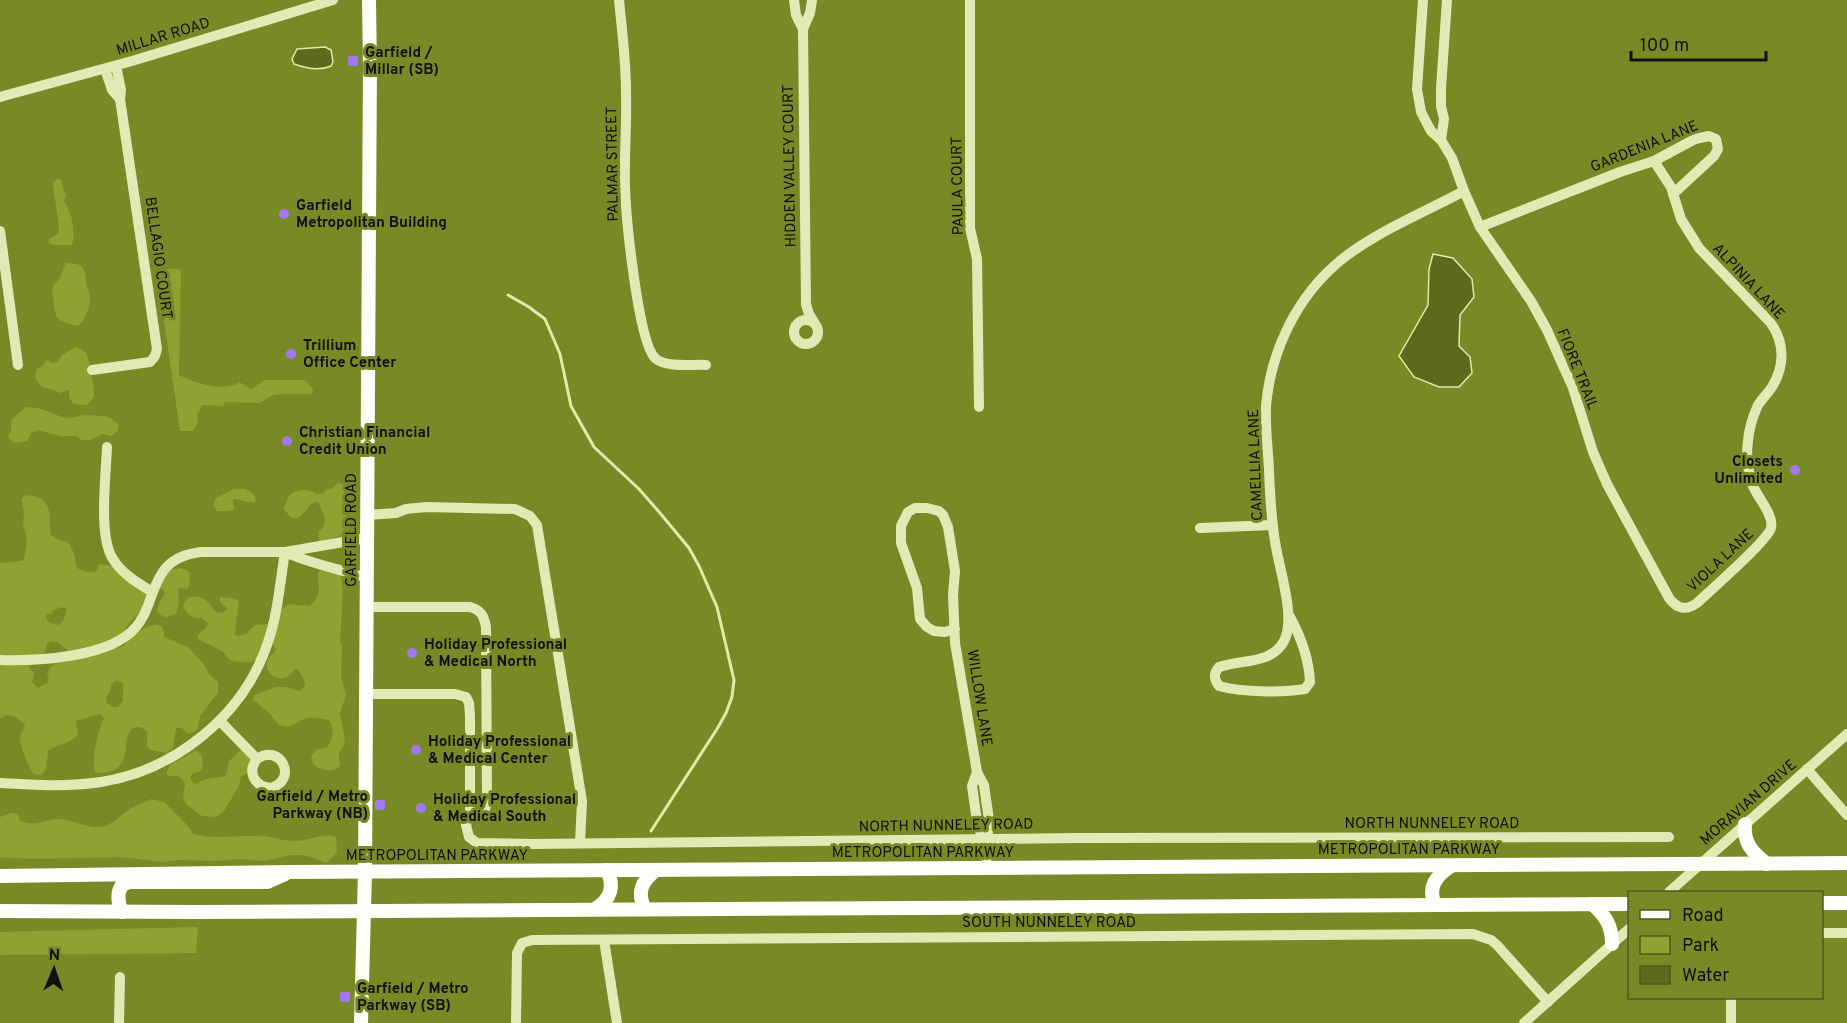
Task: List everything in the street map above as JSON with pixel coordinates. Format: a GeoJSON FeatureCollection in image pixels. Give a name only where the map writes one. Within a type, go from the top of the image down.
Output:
{"type":"FeatureCollection","features":[{"type":"Feature","properties":{"kind":"main road","name":"GARFIELD ROAD"},"geometry":{"type":"LineString","coordinates":[[361,1023],[365,872],[369,0]]}},
{"type":"Feature","properties":{"kind":"main road"},"geometry":{"type":"LineString","coordinates":[[1745,824],[1745,835],[1750,848],[1767,864]]}},
{"type":"Feature","properties":{"kind":"main road","name":"METROPOLITAN PARKWAY"},"geometry":{"type":"LineString","coordinates":[[0,876],[290,872],[1847,863]]}},
{"type":"Feature","properties":{"kind":"main road"},"geometry":{"type":"LineString","coordinates":[[1435,905],[1432,894],[1434,882],[1451,866]]}},
{"type":"Feature","properties":{"kind":"main road"},"geometry":{"type":"LineString","coordinates":[[595,909],[606,900],[612,890],[608,870]]}},
{"type":"Feature","properties":{"kind":"main road"},"geometry":{"type":"LineString","coordinates":[[645,909],[640,898],[641,888],[648,876],[656,870]]}},
{"type":"Feature","properties":{"kind":"main road"},"geometry":{"type":"LineString","coordinates":[[122,912],[118,894],[122,885],[129,882],[267,882],[290,872]]}},
{"type":"Feature","properties":{"kind":"main road"},"geometry":{"type":"LineString","coordinates":[[1823,903],[1847,903]]}},
{"type":"Feature","properties":{"kind":"main road"},"geometry":{"type":"LineString","coordinates":[[1592,904],[1608,921],[1611,930],[1623,936]]}},
{"type":"Feature","properties":{"kind":"main road"},"geometry":{"type":"LineString","coordinates":[[0,911],[1628,904]]}},
{"type":"Feature","properties":{"kind":"street","name":"MILLAR ROAD"},"geometry":{"type":"LineString","coordinates":[[0,97],[110,67],[333,0]]}},
{"type":"Feature","properties":{"kind":"street","name":"PALMAR STREET"},"geometry":{"type":"LineString","coordinates":[[620,0],[626,92],[627,216],[639,308],[647,342],[656,359],[669,363],[706,365]]}},
{"type":"Feature","properties":{"kind":"street","name":"HIDDEN VALLEY COURT"},"geometry":{"type":"LineString","coordinates":[[794,0],[796,15],[803,29]]}},
{"type":"Feature","properties":{"kind":"street","name":"HIDDEN VALLEY COURT"},"geometry":{"type":"LineString","coordinates":[[812,0],[810,13],[803,29],[806,304],[814,322]]}},
{"type":"Feature","properties":{"kind":"street","name":"PAULA COURT"},"geometry":{"type":"LineString","coordinates":[[970,0],[970,228],[977,260],[979,407]]}},
{"type":"Feature","properties":{"kind":"street","name":"FIORE TRAIL"},"geometry":{"type":"LineString","coordinates":[[1423,0],[1417,89],[1421,112],[1431,131],[1441,140],[1452,158],[1480,227],[1510,268],[1547,330],[1573,388],[1593,452],[1607,484],[1669,598],[1676,606],[1683,609]]}},
{"type":"Feature","properties":{"kind":"street","name":"FIORE TRAIL"},"geometry":{"type":"LineString","coordinates":[[1441,140],[1443,119],[1441,88],[1447,0]]}},
{"type":"Feature","properties":{"kind":"street","name":"BELLAGIO COURT"},"geometry":{"type":"LineString","coordinates":[[92,370],[150,362],[157,349],[120,99],[112,90],[110,67]]}},
{"type":"Feature","properties":{"kind":"street","name":"GARDENIA LANE"},"geometry":{"type":"LineString","coordinates":[[1480,227],[1654,161],[1695,139],[1709,136],[1716,139],[1718,149],[1714,156],[1673,194]]}},
{"type":"Feature","properties":{"kind":"street","name":"ALPINIA LANE"},"geometry":{"type":"LineString","coordinates":[[1654,161],[1671,187],[1681,219],[1699,248],[1770,322],[1780,341],[1781,367],[1773,385],[1758,406],[1751,425],[1747,460],[1758,497],[1769,515],[1772,526]]}},
{"type":"Feature","properties":{"kind":"street","name":"CAMELLIA LANE"},"geometry":{"type":"LineString","coordinates":[[1289,615],[1299,633],[1310,673],[1310,682],[1305,689],[1291,691],[1229,689],[1219,686],[1214,678],[1215,671],[1219,667],[1257,660],[1277,651],[1287,634],[1289,615],[1272,525],[1266,406],[1279,348],[1301,302],[1339,261],[1367,242],[1464,191]]}},
{"type":"Feature","properties":{"kind":"street"},"geometry":{"type":"LineString","coordinates":[[0,231],[18,365]]}},
{"type":"Feature","properties":{"kind":"street","name":"HIDDEN VALLEY COURT"},"geometry":{"type":"LineString","coordinates":[[799,323],[806,304]]}},
{"type":"Feature","properties":{"kind":"street"},"geometry":{"type":"LineString","coordinates":[[806,320],[814,322],[818,329],[818,337],[813,343],[805,344],[798,341],[794,334],[796,326],[806,320]]}},
{"type":"Feature","properties":{"kind":"street"},"geometry":{"type":"LineString","coordinates":[[107,447],[104,532],[108,552],[114,562],[131,578],[152,592]]}},
{"type":"Feature","properties":{"kind":"street"},"geometry":{"type":"LineString","coordinates":[[367,514],[391,513],[426,507],[515,509],[530,516],[537,525],[582,801],[580,843]]}},
{"type":"Feature","properties":{"kind":"street","name":"WILLOW LANE"},"geometry":{"type":"LineString","coordinates":[[955,629],[945,632],[934,631],[920,619],[917,588],[902,543],[901,526],[908,512],[915,508],[939,511],[943,514],[948,527],[955,572],[953,595],[955,629],[955,643],[977,772],[984,785],[990,826],[985,839],[987,868]]}},
{"type":"Feature","properties":{"kind":"street"},"geometry":{"type":"LineString","coordinates":[[1200,528],[1272,525]]}},
{"type":"Feature","properties":{"kind":"street","name":"VIOLA LANE"},"geometry":{"type":"LineString","coordinates":[[1683,609],[1697,603],[1748,556],[1768,535],[1772,526]]}},
{"type":"Feature","properties":{"kind":"street"},"geometry":{"type":"LineString","coordinates":[[0,660],[49,659],[92,651],[112,644],[136,628],[162,572],[168,565],[187,553],[285,552],[367,538]]}},
{"type":"Feature","properties":{"kind":"street"},"geometry":{"type":"LineString","coordinates":[[285,552],[305,561],[339,568],[367,578]]}},
{"type":"Feature","properties":{"kind":"street"},"geometry":{"type":"LineString","coordinates":[[0,783],[51,786],[102,782],[125,777],[168,759],[192,744],[220,721],[248,686],[268,642],[274,620],[285,552]]}},
{"type":"Feature","properties":{"kind":"street"},"geometry":{"type":"LineString","coordinates":[[367,607],[470,607],[481,612],[486,627],[487,802],[482,813],[470,814]]}},
{"type":"Feature","properties":{"kind":"street","name":"NORTH NUNNELEY ROAD"},"geometry":{"type":"LineString","coordinates":[[365,694],[455,694],[466,697],[470,715],[470,814],[466,825],[469,837],[477,843],[1669,837]]}},
{"type":"Feature","properties":{"kind":"street"},"geometry":{"type":"LineString","coordinates":[[220,721],[257,759]]}},
{"type":"Feature","properties":{"kind":"street","name":"MORAVIAN DRIVE"},"geometry":{"type":"LineString","coordinates":[[1669,891],[1847,734]]}},
{"type":"Feature","properties":{"kind":"street"},"geometry":{"type":"LineString","coordinates":[[1808,769],[1847,815]]}},
{"type":"Feature","properties":{"kind":"street"},"geometry":{"type":"LineString","coordinates":[[1823,933],[1847,933]]}},
{"type":"Feature","properties":{"kind":"street","name":"SOUTH NUNNELEY ROAD"},"geometry":{"type":"LineString","coordinates":[[516,1023],[517,952],[526,940],[1473,934],[1491,940],[1497,945],[1548,1002]]}},
{"type":"Feature","properties":{"kind":"street"},"geometry":{"type":"LineString","coordinates":[[1524,1023],[1623,936]]}},
{"type":"Feature","properties":{"kind":"street"},"geometry":{"type":"LineString","coordinates":[[604,940],[617,1023]]}},
{"type":"Feature","properties":{"kind":"street"},"geometry":{"type":"LineString","coordinates":[[119,1023],[120,977]]}},
{"type":"Feature","properties":{"kind":"street"},"geometry":{"type":"LineString","coordinates":[[1731,999],[1731,1023]]}},
{"type":"Feature","properties":{"kind":"green space"},"geometry":{"type":"Polygon","coordinates":[[[57,179],[62,180],[66,194],[64,201],[69,211],[74,234],[72,245],[52,245],[49,242],[49,239],[58,234],[59,225],[53,185],[57,179]]]}},
{"type":"Feature","properties":{"kind":"green space"},"geometry":{"type":"Polygon","coordinates":[[[66,263],[82,266],[90,295],[86,316],[82,323],[76,326],[61,321],[56,316],[52,293],[54,284],[59,279],[66,263]]]}},
{"type":"Feature","properties":{"kind":"green space"},"geometry":{"type":"Polygon","coordinates":[[[163,269],[181,271],[179,375],[209,386],[226,387],[239,382],[251,389],[265,380],[305,380],[313,389],[312,394],[273,395],[259,403],[225,402],[223,406],[202,405],[193,431],[180,431],[161,300],[159,271],[163,269]]]}},
{"type":"Feature","properties":{"kind":"green space"},"geometry":{"type":"Polygon","coordinates":[[[76,347],[87,355],[94,388],[94,397],[87,405],[73,404],[69,397],[69,390],[60,393],[45,388],[40,385],[35,376],[37,369],[47,360],[52,363],[58,362],[62,355],[76,347]]]}},
{"type":"Feature","properties":{"kind":"green space"},"geometry":{"type":"Polygon","coordinates":[[[26,407],[39,408],[62,417],[104,416],[119,425],[118,431],[111,436],[103,434],[90,440],[82,440],[76,436],[60,436],[38,430],[31,433],[28,441],[14,443],[8,437],[11,431],[11,420],[26,407]]]}},
{"type":"Feature","properties":{"kind":"green space"},"geometry":{"type":"Polygon","coordinates":[[[338,482],[345,485],[345,506],[349,524],[340,536],[319,542],[318,532],[324,526],[325,518],[318,502],[312,503],[302,515],[296,518],[292,518],[284,509],[285,503],[296,491],[324,493],[338,482]]]}},
{"type":"Feature","properties":{"kind":"green space"},"geometry":{"type":"Polygon","coordinates":[[[234,489],[245,489],[254,494],[256,502],[233,499],[234,509],[217,511],[213,505],[216,498],[234,489]]]}},
{"type":"Feature","properties":{"kind":"green space"},"geometry":{"type":"Polygon","coordinates":[[[28,495],[43,500],[50,515],[51,535],[68,542],[74,553],[77,568],[91,572],[97,571],[99,564],[114,566],[145,589],[146,601],[142,610],[127,626],[114,648],[122,647],[130,637],[142,630],[155,625],[160,626],[164,637],[188,647],[218,682],[218,693],[200,716],[198,729],[188,734],[182,728],[176,728],[173,748],[167,753],[151,750],[147,747],[147,731],[140,727],[132,728],[127,738],[125,755],[121,764],[109,772],[95,772],[96,745],[104,718],[100,714],[76,721],[78,735],[48,751],[46,769],[42,775],[36,775],[30,767],[20,741],[25,725],[16,717],[6,715],[0,719],[0,563],[24,559],[27,538],[23,524],[23,497],[28,495]],[[61,607],[52,614],[47,614],[46,618],[50,623],[59,625],[64,619],[67,609],[61,607]],[[57,642],[47,643],[43,660],[29,666],[34,673],[32,682],[38,688],[47,683],[49,677],[47,674],[52,666],[78,659],[57,642]],[[117,680],[111,684],[106,697],[107,703],[118,707],[123,701],[123,683],[117,680]]]}},
{"type":"Feature","properties":{"kind":"green space"},"geometry":{"type":"Polygon","coordinates":[[[181,568],[190,572],[189,586],[187,589],[178,589],[179,602],[176,614],[162,616],[157,611],[165,594],[159,587],[168,570],[181,568]]]}},
{"type":"Feature","properties":{"kind":"green space"},"geometry":{"type":"Polygon","coordinates":[[[325,568],[340,570],[343,590],[340,642],[342,647],[341,676],[346,695],[340,713],[345,740],[339,754],[340,765],[331,770],[316,766],[311,757],[315,751],[326,748],[330,742],[332,731],[330,721],[310,718],[291,726],[279,725],[253,699],[255,695],[275,687],[300,691],[305,685],[298,670],[296,668],[286,678],[277,678],[270,674],[267,661],[276,650],[273,643],[255,661],[230,660],[224,652],[198,639],[198,635],[208,623],[202,618],[190,615],[183,606],[187,599],[195,596],[206,601],[214,611],[220,613],[228,608],[220,603],[220,597],[239,601],[235,633],[236,636],[246,634],[255,625],[270,624],[289,604],[310,606],[317,597],[319,589],[318,572],[325,568]]]}},
{"type":"Feature","properties":{"kind":"green space"},"geometry":{"type":"Polygon","coordinates":[[[241,750],[245,750],[251,758],[248,773],[241,776],[239,786],[224,811],[218,816],[202,816],[186,804],[183,798],[185,784],[183,780],[178,776],[168,776],[166,773],[170,765],[195,751],[202,756],[203,762],[201,771],[192,774],[190,778],[194,784],[206,779],[226,776],[229,761],[241,750]]]}},
{"type":"Feature","properties":{"kind":"green space"},"geometry":{"type":"Polygon","coordinates":[[[151,799],[164,802],[193,834],[219,837],[263,836],[295,841],[331,836],[336,837],[337,853],[326,863],[301,855],[264,861],[238,859],[162,862],[121,857],[30,859],[0,857],[0,817],[12,813],[18,814],[20,821],[26,823],[57,819],[103,827],[151,799]]]}},
{"type":"Feature","properties":{"kind":"green space"},"geometry":{"type":"Polygon","coordinates":[[[198,927],[196,953],[0,955],[0,932],[198,927]]]}},
{"type":"Feature","properties":{"kind":"water"},"geometry":{"type":"Polygon","coordinates":[[[325,47],[331,50],[333,62],[331,66],[312,68],[294,64],[292,59],[297,49],[325,47]]]}},
{"type":"Feature","properties":{"kind":"water"},"geometry":{"type":"Polygon","coordinates":[[[1433,254],[1453,258],[1472,279],[1474,297],[1460,315],[1459,346],[1470,357],[1472,373],[1459,387],[1439,387],[1414,377],[1399,356],[1428,305],[1429,269],[1433,254]]]}},
{"type":"Feature","properties":{"kind":"waterway"},"geometry":{"type":"LineString","coordinates":[[508,295],[545,319],[560,354],[571,406],[594,447],[639,489],[689,548],[717,607],[734,680],[732,697],[717,729],[651,831]]}},
{"type":"Feature","properties":{"kind":"place","name":"Garfield / Millar (SB)"},"geometry":{"type":"Point","coordinates":[353,61]}},
{"type":"Feature","properties":{"kind":"place","name":"Garfield Metropolitan Building"},"geometry":{"type":"Point","coordinates":[284,214]}},
{"type":"Feature","properties":{"kind":"place","name":"Trillium Office Center"},"geometry":{"type":"Point","coordinates":[291,354]}},
{"type":"Feature","properties":{"kind":"place","name":"Christian Financial Credit Union"},"geometry":{"type":"Point","coordinates":[287,441]}},
{"type":"Feature","properties":{"kind":"place","name":"Closets Unlimited"},"geometry":{"type":"Point","coordinates":[1795,470]}},
{"type":"Feature","properties":{"kind":"place","name":"Holiday Professional & Medical North"},"geometry":{"type":"Point","coordinates":[412,653]}},
{"type":"Feature","properties":{"kind":"place","name":"Holiday Professional & Medical Center"},"geometry":{"type":"Point","coordinates":[416,750]}},
{"type":"Feature","properties":{"kind":"place","name":"Garfield / Metro Parkway (NB)"},"geometry":{"type":"Point","coordinates":[380,805]}},
{"type":"Feature","properties":{"kind":"place","name":"Holiday Professional & Medical South"},"geometry":{"type":"Point","coordinates":[421,808]}},
{"type":"Feature","properties":{"kind":"place","name":"Garfield / Metro Parkway (SB)"},"geometry":{"type":"Point","coordinates":[345,997]}}]}
